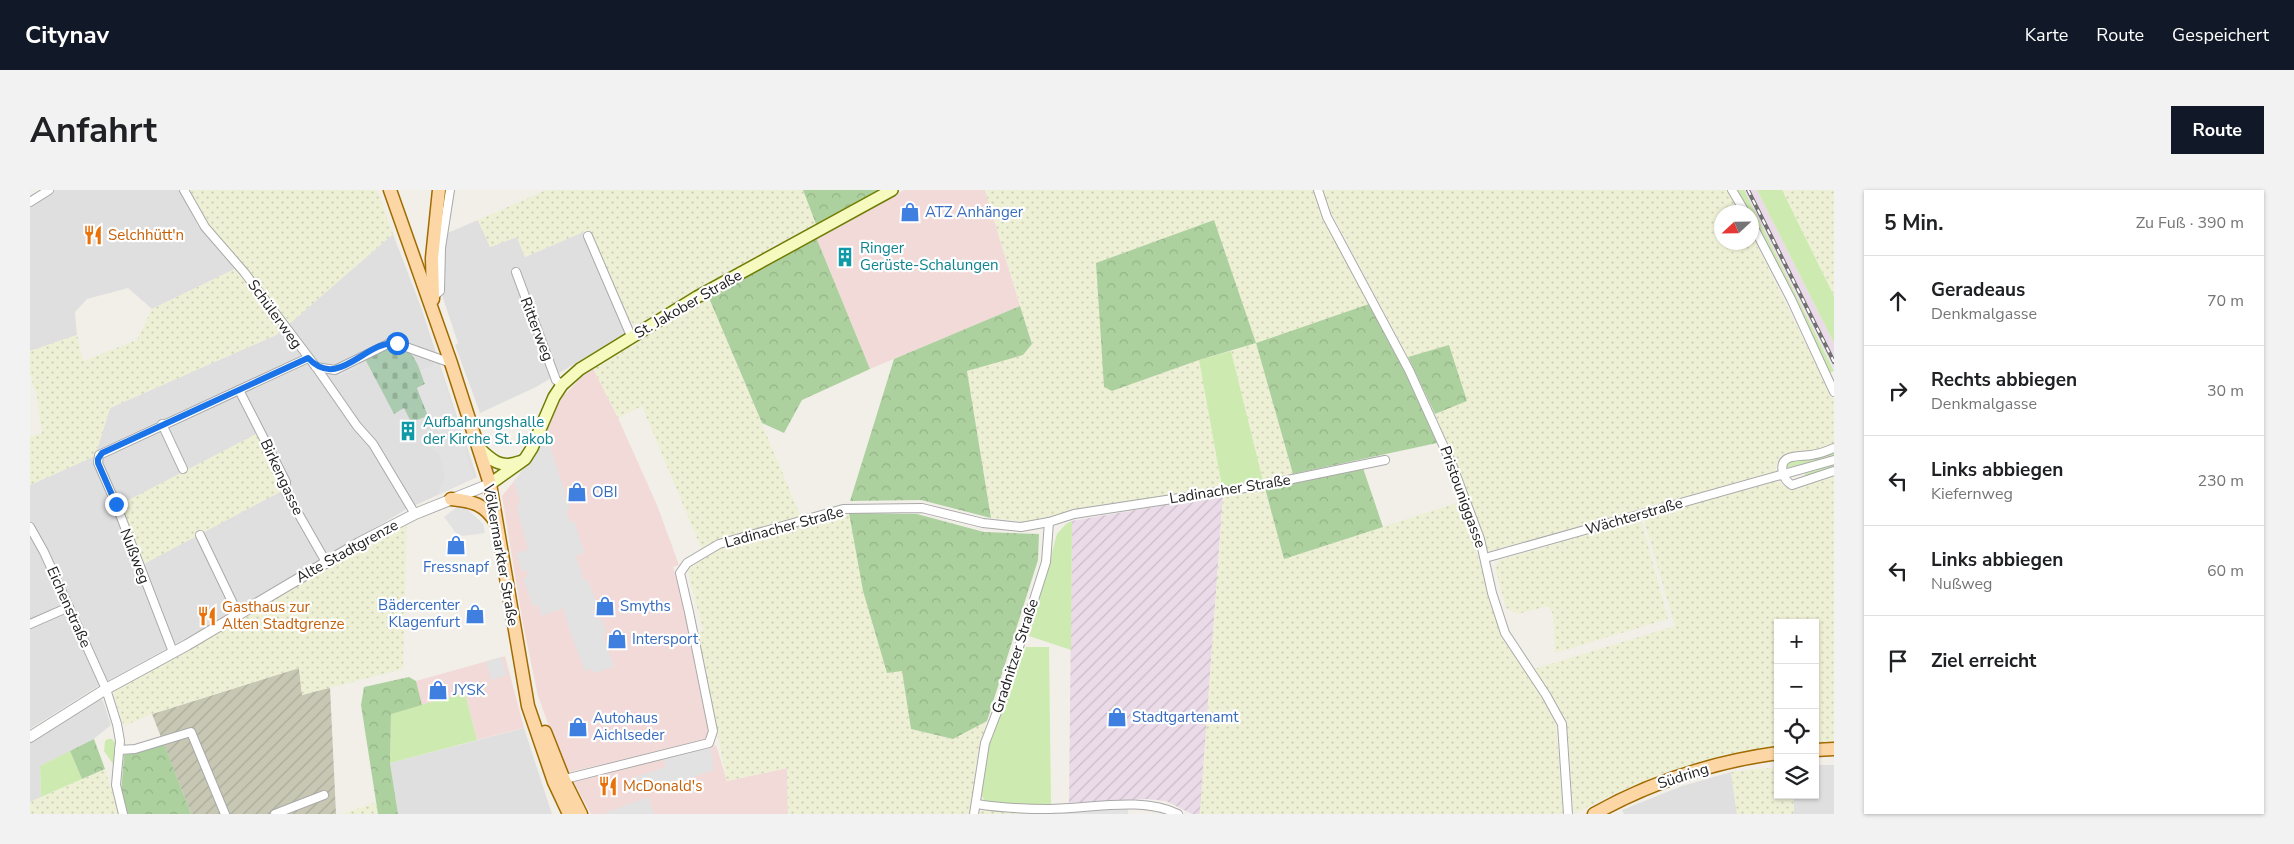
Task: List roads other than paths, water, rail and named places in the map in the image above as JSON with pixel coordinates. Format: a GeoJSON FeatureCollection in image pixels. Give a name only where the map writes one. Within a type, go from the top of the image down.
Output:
{"type":"FeatureCollection","features":[{"type":"Feature","properties":{"kind":"main road","name":"Völkermarkter Straße"},"geometry":{"type":"LineString","coordinates":[[390,190],[451,363],[490,484],[512,622],[528,706],[559,781],[568,812],[572,810],[580,814]]}},
{"type":"Feature","properties":{"kind":"main road"},"geometry":{"type":"LineString","coordinates":[[434,314],[432,258],[439,190]]}},
{"type":"Feature","properties":{"kind":"main road","name":"St. Jakober Straße"},"geometry":{"type":"LineString","coordinates":[[490,484],[525,459],[532,448],[548,408],[562,385],[585,365],[714,287],[892,190]]}},
{"type":"Feature","properties":{"kind":"main road"},"geometry":{"type":"LineString","coordinates":[[479,448],[498,464],[513,464],[525,459]]}},
{"type":"Feature","properties":{"kind":"main road"},"geometry":{"type":"LineString","coordinates":[[451,499],[470,500],[482,506],[498,526]]}},
{"type":"Feature","properties":{"kind":"main road"},"geometry":{"type":"LineString","coordinates":[[1819,750],[1834,749]]}},
{"type":"Feature","properties":{"kind":"main road","name":"Südring"},"geometry":{"type":"LineString","coordinates":[[1594,814],[1618,800],[1658,783],[1731,761],[1774,754]]}},
{"type":"Feature","properties":{"kind":"main road","name":"Völkermarkter Straße"},"geometry":{"type":"LineString","coordinates":[[559,781],[580,814]]}},
{"type":"Feature","properties":{"kind":"street"},"geometry":{"type":"LineString","coordinates":[[30,202],[49,190]]}},
{"type":"Feature","properties":{"kind":"street","name":"Schülerweg"},"geometry":{"type":"LineString","coordinates":[[184,190],[204,227],[244,272],[316,367],[357,426],[373,444],[414,514]]}},
{"type":"Feature","properties":{"kind":"street"},"geometry":{"type":"LineString","coordinates":[[433,297],[440,291],[441,248],[450,190]]}},
{"type":"Feature","properties":{"kind":"street","name":"Pristouniggasse"},"geometry":{"type":"LineString","coordinates":[[1318,190],[1327,218],[1409,370],[1462,490],[1485,558],[1492,593],[1505,633],[1546,695],[1562,724],[1568,814]]}},
{"type":"Feature","properties":{"kind":"street"},"geometry":{"type":"LineString","coordinates":[[1732,190],[1741,205]]}},
{"type":"Feature","properties":{"kind":"street"},"geometry":{"type":"LineString","coordinates":[[588,236],[631,336]]}},
{"type":"Feature","properties":{"kind":"street"},"geometry":{"type":"LineString","coordinates":[[1759,237],[1791,299],[1834,392]]}},
{"type":"Feature","properties":{"kind":"street","name":"Ritterweg"},"geometry":{"type":"LineString","coordinates":[[516,272],[556,380],[562,385]]}},
{"type":"Feature","properties":{"kind":"street"},"geometry":{"type":"LineString","coordinates":[[316,367],[335,370],[392,342],[451,363]]}},
{"type":"Feature","properties":{"kind":"street"},"geometry":{"type":"LineString","coordinates":[[183,469],[162,424],[308,358]]}},
{"type":"Feature","properties":{"kind":"street"},"geometry":{"type":"LineString","coordinates":[[328,384],[335,370]]}},
{"type":"Feature","properties":{"kind":"street","name":"Birkengasse"},"geometry":{"type":"LineString","coordinates":[[240,390],[286,482],[286,492],[326,562]]}},
{"type":"Feature","properties":{"kind":"street","name":"Nußweg"},"geometry":{"type":"LineString","coordinates":[[162,424],[102,453],[98,459],[173,652]]}},
{"type":"Feature","properties":{"kind":"street"},"geometry":{"type":"LineString","coordinates":[[1834,448],[1813,455],[1786,458],[1782,467],[1787,482],[1795,485],[1834,471]]}},
{"type":"Feature","properties":{"kind":"street","name":"Ladinacher Straße"},"geometry":{"type":"LineString","coordinates":[[559,781],[709,742],[712,731],[680,573],[687,563],[719,544],[843,509],[922,508],[983,523],[1021,527],[1049,522],[1074,514],[1258,486],[1385,460]]}},
{"type":"Feature","properties":{"kind":"street","name":"Wächterstraße"},"geometry":{"type":"LineString","coordinates":[[1485,558],[1834,460]]}},
{"type":"Feature","properties":{"kind":"street","name":"Alte Stadtgrenze"},"geometry":{"type":"LineString","coordinates":[[30,737],[106,689],[326,562],[414,514],[490,484]]}},
{"type":"Feature","properties":{"kind":"street","name":"Gradnitzer Straße"},"geometry":{"type":"LineString","coordinates":[[974,814],[985,743],[1004,694],[1046,562],[1049,522]]}},
{"type":"Feature","properties":{"kind":"street","name":"Eichenstraße"},"geometry":{"type":"LineString","coordinates":[[30,528],[69,607],[106,689],[119,732],[120,750],[116,785],[123,814]]}},
{"type":"Feature","properties":{"kind":"street"},"geometry":{"type":"LineString","coordinates":[[200,535],[238,614]]}},
{"type":"Feature","properties":{"kind":"street"},"geometry":{"type":"LineString","coordinates":[[30,624],[69,607]]}},
{"type":"Feature","properties":{"kind":"street"},"geometry":{"type":"LineString","coordinates":[[120,750],[135,749],[191,732],[225,814]]}},
{"type":"Feature","properties":{"kind":"street"},"geometry":{"type":"LineString","coordinates":[[275,814],[324,794]]}},
{"type":"Feature","properties":{"kind":"street"},"geometry":{"type":"LineString","coordinates":[[976,804],[1003,808],[1050,809],[1147,804],[1167,808],[1178,814]]}},
{"type":"Feature","properties":{"kind":"railway"},"geometry":{"type":"LineString","coordinates":[[1748,190],[1834,362]]}},
{"type":"Feature","properties":{"kind":"place","name":"ATZ Anhänger"},"geometry":{"type":"Point","coordinates":[910,212]}},
{"type":"Feature","properties":{"kind":"place","name":"Selchhütt'n"},"geometry":{"type":"Point","coordinates":[93,235]}},
{"type":"Feature","properties":{"kind":"place","name":"Ringer Gerüste-Schalungen"},"geometry":{"type":"Point","coordinates":[845,257]}},
{"type":"Feature","properties":{"kind":"place","name":"Aufbahrungshalle der Kirche St. Jakob"},"geometry":{"type":"Point","coordinates":[408,431]}},
{"type":"Feature","properties":{"kind":"place","name":"OBI"},"geometry":{"type":"Point","coordinates":[577,492]}},
{"type":"Feature","properties":{"kind":"place","name":"Fressnapf"},"geometry":{"type":"Point","coordinates":[456,545]}},
{"type":"Feature","properties":{"kind":"place","name":"Smyths"},"geometry":{"type":"Point","coordinates":[605,606]}},
{"type":"Feature","properties":{"kind":"place","name":"Bädercenter Klagenfurt"},"geometry":{"type":"Point","coordinates":[475,614]}},
{"type":"Feature","properties":{"kind":"place","name":"Gasthaus zur Alten Stadtgrenze"},"geometry":{"type":"Point","coordinates":[207,616]}},
{"type":"Feature","properties":{"kind":"place","name":"Intersport"},"geometry":{"type":"Point","coordinates":[617,639]}},
{"type":"Feature","properties":{"kind":"place","name":"JYSK"},"geometry":{"type":"Point","coordinates":[438,690]}},
{"type":"Feature","properties":{"kind":"place","name":"Stadtgartenamt"},"geometry":{"type":"Point","coordinates":[1117,717]}},
{"type":"Feature","properties":{"kind":"place","name":"Autohaus Aichlseder"},"geometry":{"type":"Point","coordinates":[578,727]}},
{"type":"Feature","properties":{"kind":"place","name":"McDonald's"},"geometry":{"type":"Point","coordinates":[608,786]}}]}
